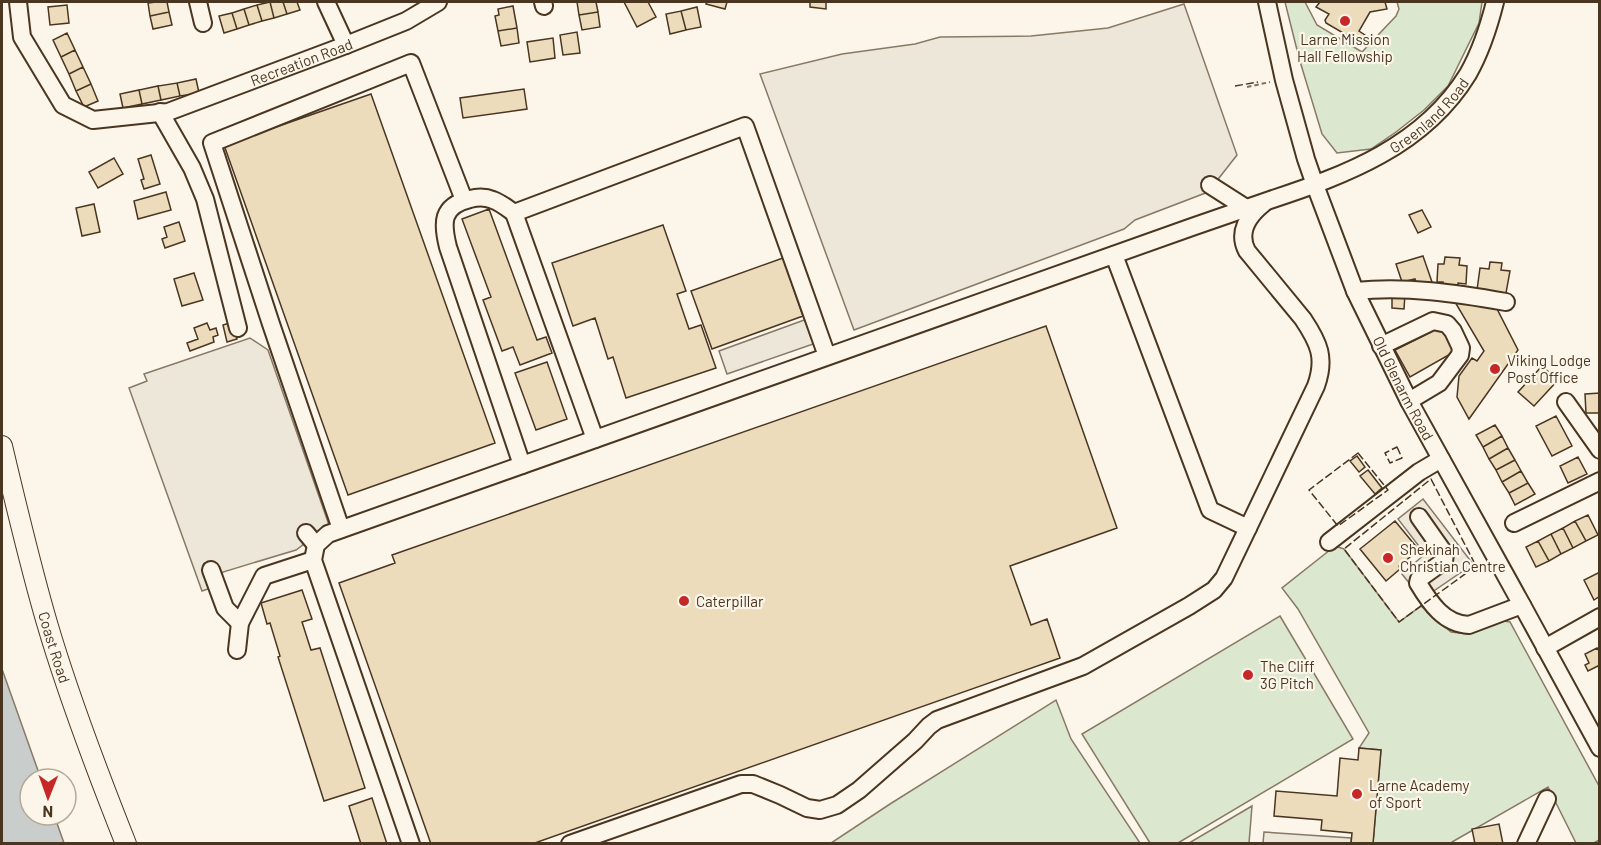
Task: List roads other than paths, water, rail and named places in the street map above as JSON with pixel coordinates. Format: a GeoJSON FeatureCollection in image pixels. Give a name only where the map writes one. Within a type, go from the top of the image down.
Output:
{"type":"FeatureCollection","features":[{"type":"Feature","properties":{"kind":"main road","name":"Coast Road"},"geometry":{"type":"LineString","coordinates":[[2,446],[47,624],[86,742],[126,843]]}},
{"type":"Feature","properties":{"kind":"street","name":"Recreation Road"},"geometry":{"type":"LineString","coordinates":[[18,2],[22,37],[63,105],[93,120],[168,111],[406,21],[438,2]]}},
{"type":"Feature","properties":{"kind":"street"},"geometry":{"type":"LineString","coordinates":[[198,2],[203,23]]}},
{"type":"Feature","properties":{"kind":"street"},"geometry":{"type":"LineString","coordinates":[[326,2],[346,45]]}},
{"type":"Feature","properties":{"kind":"street","name":"Old Glenarm Road"},"geometry":{"type":"LineString","coordinates":[[1267,2],[1284,80],[1315,185],[1355,291],[1409,401],[1599,748]]}},
{"type":"Feature","properties":{"kind":"street","name":"Greenland Road"},"geometry":{"type":"LineString","coordinates":[[240,623],[264,576],[328,534],[1315,185],[1364,165],[1417,132],[1437,114],[1468,74],[1490,23],[1495,2]]}},
{"type":"Feature","properties":{"kind":"street"},"geometry":{"type":"LineString","coordinates":[[341,529],[212,143],[411,63],[464,200]]}},
{"type":"Feature","properties":{"kind":"street"},"geometry":{"type":"LineString","coordinates":[[160,112],[192,168],[205,199],[238,328]]}},
{"type":"Feature","properties":{"kind":"street"},"geometry":{"type":"LineString","coordinates":[[514,213],[745,126],[827,356]]}},
{"type":"Feature","properties":{"kind":"street"},"geometry":{"type":"LineString","coordinates":[[1210,185],[1246,208]]}},
{"type":"Feature","properties":{"kind":"street"},"geometry":{"type":"LineString","coordinates":[[522,465],[445,236],[444,224],[447,211],[453,204],[464,200],[478,197],[492,199],[514,213],[595,439]]}},
{"type":"Feature","properties":{"kind":"street"},"geometry":{"type":"LineString","coordinates":[[570,843],[741,784],[753,784],[807,808],[820,810],[837,805],[859,790],[937,720],[1083,666],[1214,590],[1224,578],[1316,386],[1321,370],[1319,349],[1304,319],[1244,246],[1246,220],[1266,201]]}},
{"type":"Feature","properties":{"kind":"street"},"geometry":{"type":"LineString","coordinates":[[1114,255],[1210,510],[1248,528]]}},
{"type":"Feature","properties":{"kind":"street"},"geometry":{"type":"LineString","coordinates":[[1355,291],[1380,289],[1457,293],[1506,302]]}},
{"type":"Feature","properties":{"kind":"street"},"geometry":{"type":"LineString","coordinates":[[1381,346],[1433,321],[1446,324],[1453,331],[1461,348],[1460,356],[1439,383],[1409,401]]}},
{"type":"Feature","properties":{"kind":"street"},"geometry":{"type":"LineString","coordinates":[[1566,402],[1599,450]]}},
{"type":"Feature","properties":{"kind":"street"},"geometry":{"type":"LineString","coordinates":[[1329,542],[1419,472],[1441,459]]}},
{"type":"Feature","properties":{"kind":"street"},"geometry":{"type":"LineString","coordinates":[[1514,523],[1599,481]]}},
{"type":"Feature","properties":{"kind":"street"},"geometry":{"type":"LineString","coordinates":[[1419,517],[1445,554],[1444,561],[1419,579],[1418,583],[1428,601],[1451,622],[1469,625],[1522,605]]}},
{"type":"Feature","properties":{"kind":"street"},"geometry":{"type":"LineString","coordinates":[[312,546],[411,843]]}},
{"type":"Feature","properties":{"kind":"street"},"geometry":{"type":"LineString","coordinates":[[211,570],[225,608],[240,623],[237,650]]}},
{"type":"Feature","properties":{"kind":"street"},"geometry":{"type":"LineString","coordinates":[[1545,648],[1599,617]]}},
{"type":"Feature","properties":{"kind":"street"},"geometry":{"type":"LineString","coordinates":[[1526,843],[1547,799]]}},
{"type":"Feature","properties":{"kind":"place","name":"Larne Mission Hall Fellowship"},"geometry":{"type":"Point","coordinates":[1345,21]}},
{"type":"Feature","properties":{"kind":"place","name":"Viking Lodge Post Office"},"geometry":{"type":"Point","coordinates":[1495,369]}},
{"type":"Feature","properties":{"kind":"place","name":"Shekinah Christian Centre"},"geometry":{"type":"Point","coordinates":[1388,558]}},
{"type":"Feature","properties":{"kind":"place","name":"Caterpillar"},"geometry":{"type":"Point","coordinates":[684,601]}},
{"type":"Feature","properties":{"kind":"place","name":"The Cliff 3G Pitch"},"geometry":{"type":"Point","coordinates":[1248,675]}},
{"type":"Feature","properties":{"kind":"place","name":"Larne Academy of Sport"},"geometry":{"type":"Point","coordinates":[1357,794]}}]}
